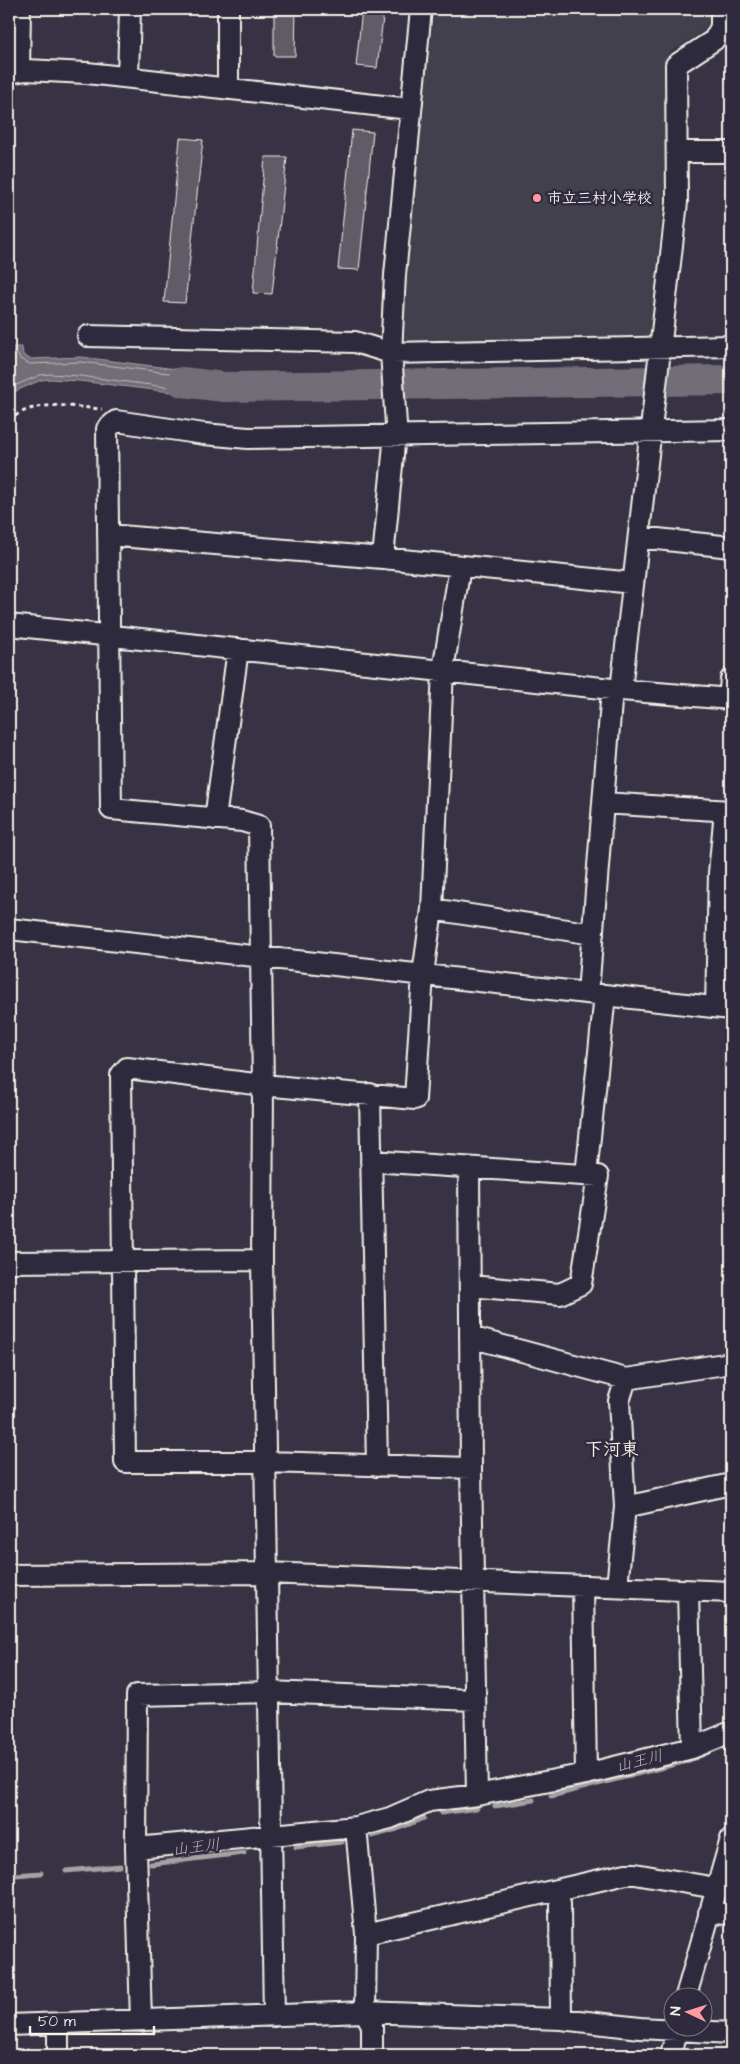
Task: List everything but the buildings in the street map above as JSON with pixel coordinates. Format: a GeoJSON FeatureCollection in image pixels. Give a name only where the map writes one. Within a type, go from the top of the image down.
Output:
{"type":"FeatureCollection","features":[{"type":"Feature","properties":{"kind":"street"},"geometry":{"type":"LineString","coordinates":[[20,9],[14,72],[26,70],[87,73],[410,109]]}},
{"type":"Feature","properties":{"kind":"street"},"geometry":{"type":"LineString","coordinates":[[128,78],[130,9]]}},
{"type":"Feature","properties":{"kind":"street"},"geometry":{"type":"LineString","coordinates":[[228,9],[228,88]]}},
{"type":"Feature","properties":{"kind":"street"},"geometry":{"type":"LineString","coordinates":[[383,558],[395,437],[391,360],[395,275],[421,9]]}},
{"type":"Feature","properties":{"kind":"street"},"geometry":{"type":"LineString","coordinates":[[586,1175],[597,994],[593,934],[603,803],[617,690],[634,583],[677,202],[676,65],[714,40],[721,27],[721,9]]}},
{"type":"Feature","properties":{"kind":"street"},"geometry":{"type":"LineString","coordinates":[[676,152],[731,152]]}},
{"type":"Feature","properties":{"kind":"street"},"geometry":{"type":"LineString","coordinates":[[88,336],[355,342],[391,360],[661,347],[731,346]]}},
{"type":"Feature","properties":{"kind":"street"},"geometry":{"type":"LineString","coordinates":[[274,2016],[262,1260],[263,1086],[259,826],[242,821],[111,809],[107,429],[116,422],[248,438],[731,430]]}},
{"type":"Feature","properties":{"kind":"street"},"geometry":{"type":"LineString","coordinates":[[108,535],[383,558],[634,583]]}},
{"type":"Feature","properties":{"kind":"street"},"geometry":{"type":"LineString","coordinates":[[639,537],[731,547]]}},
{"type":"Feature","properties":{"kind":"street"},"geometry":{"type":"LineString","coordinates":[[460,567],[443,670],[432,909],[423,974],[415,1099],[263,1086],[127,1068],[121,1075],[126,1462],[266,1462],[471,1468]]}},
{"type":"Feature","properties":{"kind":"street"},"geometry":{"type":"LineString","coordinates":[[9,626],[443,670],[617,690],[730,692]]}},
{"type":"Feature","properties":{"kind":"street"},"geometry":{"type":"LineString","coordinates":[[216,819],[238,649]]}},
{"type":"Feature","properties":{"kind":"street"},"geometry":{"type":"LineString","coordinates":[[9,929],[724,1008],[719,873],[728,811],[603,803]]}},
{"type":"Feature","properties":{"kind":"street"},"geometry":{"type":"LineString","coordinates":[[432,909],[593,934]]}},
{"type":"Feature","properties":{"kind":"street"},"geometry":{"type":"LineString","coordinates":[[370,1094],[377,1466]]}},
{"type":"Feature","properties":{"kind":"street"},"geometry":{"type":"LineString","coordinates":[[371,1161],[598,1176],[580,1284],[560,1294],[470,1286]]}},
{"type":"Feature","properties":{"kind":"street"},"geometry":{"type":"LineString","coordinates":[[469,1168],[471,1468],[477,1795]]}},
{"type":"Feature","properties":{"kind":"street"},"geometry":{"type":"LineString","coordinates":[[9,1262],[262,1260]]}},
{"type":"Feature","properties":{"kind":"street"},"geometry":{"type":"LineString","coordinates":[[470,1336],[626,1379],[731,1363]]}},
{"type":"Feature","properties":{"kind":"street"},"geometry":{"type":"LineString","coordinates":[[617,1587],[625,1507],[619,1401],[626,1379]]}},
{"type":"Feature","properties":{"kind":"street"},"geometry":{"type":"LineString","coordinates":[[625,1507],[731,1484]]}},
{"type":"Feature","properties":{"kind":"street"},"geometry":{"type":"LineString","coordinates":[[9,1575],[267,1573],[731,1592]]}},
{"type":"Feature","properties":{"kind":"street"},"geometry":{"type":"LineString","coordinates":[[583,1586],[586,1774]]}},
{"type":"Feature","properties":{"kind":"street"},"geometry":{"type":"LineString","coordinates":[[688,1591],[692,1748]]}},
{"type":"Feature","properties":{"kind":"street"},"geometry":{"type":"LineString","coordinates":[[141,2021],[136,1852],[137,1695],[268,1692],[476,1700]]}},
{"type":"Feature","properties":{"kind":"street"},"geometry":{"type":"LineString","coordinates":[[136,1852],[356,1827],[390,1818],[429,1801],[477,1795],[586,1774],[692,1748],[731,1732]]}},
{"type":"Feature","properties":{"kind":"street"},"geometry":{"type":"LineString","coordinates":[[356,1827],[366,1934],[365,2012],[372,2025],[372,2055]]}},
{"type":"Feature","properties":{"kind":"street"},"geometry":{"type":"LineString","coordinates":[[689,1986],[731,1839]]}},
{"type":"Feature","properties":{"kind":"street"},"geometry":{"type":"LineString","coordinates":[[366,1934],[626,1874],[716,1888]]}},
{"type":"Feature","properties":{"kind":"street"},"geometry":{"type":"LineString","coordinates":[[557,1891],[560,1903],[561,2019]]}},
{"type":"Feature","properties":{"kind":"street"},"geometry":{"type":"LineString","coordinates":[[709,1913],[731,1914]]}},
{"type":"Feature","properties":{"kind":"street"},"geometry":{"type":"LineString","coordinates":[[9,2025],[365,2012],[561,2019],[640,2028],[662,2028]]}},
{"type":"Feature","properties":{"kind":"street"},"geometry":{"type":"LineString","coordinates":[[58,2023],[58,2055]]}},
{"type":"Feature","properties":{"kind":"street"},"geometry":{"type":"LineString","coordinates":[[712,2031],[731,2033]]}},
{"type":"Feature","properties":{"kind":"street"},"geometry":{"type":"LineString","coordinates":[[671,2055],[676,2036]]}},
{"type":"Feature","properties":{"kind":"shaded area","name":"市立三村小学校"},"geometry":{"type":"Polygon","coordinates":[[[435,9],[714,9],[714,14],[703,31],[667,54],[670,127],[650,337],[402,348],[401,269],[435,9]]]}},
{"type":"Feature","properties":{"kind":"water"},"geometry":{"type":"Polygon","coordinates":[[[9,347],[22,347],[23,355],[30,359],[81,357],[224,375],[221,398],[51,379],[41,380],[9,394],[9,347]]]}},
{"type":"Feature","properties":{"kind":"waterway"},"geometry":{"type":"LineString","coordinates":[[182,382],[224,387],[731,380]]}},
{"type":"Feature","properties":{"kind":"waterway","name":"山王川"},"geometry":{"type":"LineString","coordinates":[[551,1796],[687,1761],[731,1743]]}},
{"type":"Feature","properties":{"kind":"waterway","name":"山王川"},"geometry":{"type":"LineString","coordinates":[[495,1806],[533,1800]]}},
{"type":"Feature","properties":{"kind":"waterway","name":"山王川"},"geometry":{"type":"LineString","coordinates":[[441,1813],[477,1808]]}},
{"type":"Feature","properties":{"kind":"waterway","name":"山王川"},"geometry":{"type":"LineString","coordinates":[[372,1836],[397,1829],[424,1818]]}},
{"type":"Feature","properties":{"kind":"waterway","name":"山王川"},"geometry":{"type":"LineString","coordinates":[[296,1847],[342,1842]]}},
{"type":"Feature","properties":{"kind":"waterway","name":"山王川"},"geometry":{"type":"LineString","coordinates":[[151,1864],[244,1853]]}},
{"type":"Feature","properties":{"kind":"waterway","name":"山王川"},"geometry":{"type":"LineString","coordinates":[[66,1871],[120,1866]]}},
{"type":"Feature","properties":{"kind":"waterway","name":"山王川"},"geometry":{"type":"LineString","coordinates":[[15,1875],[41,1873]]}},
{"type":"Feature","properties":{"kind":"place","name":"市立三村小学校"},"geometry":{"type":"Point","coordinates":[537,198]}},
{"type":"Feature","properties":{"kind":"district","name":"下河東"},"geometry":{"type":"Point","coordinates":[612,1449]}}]}
